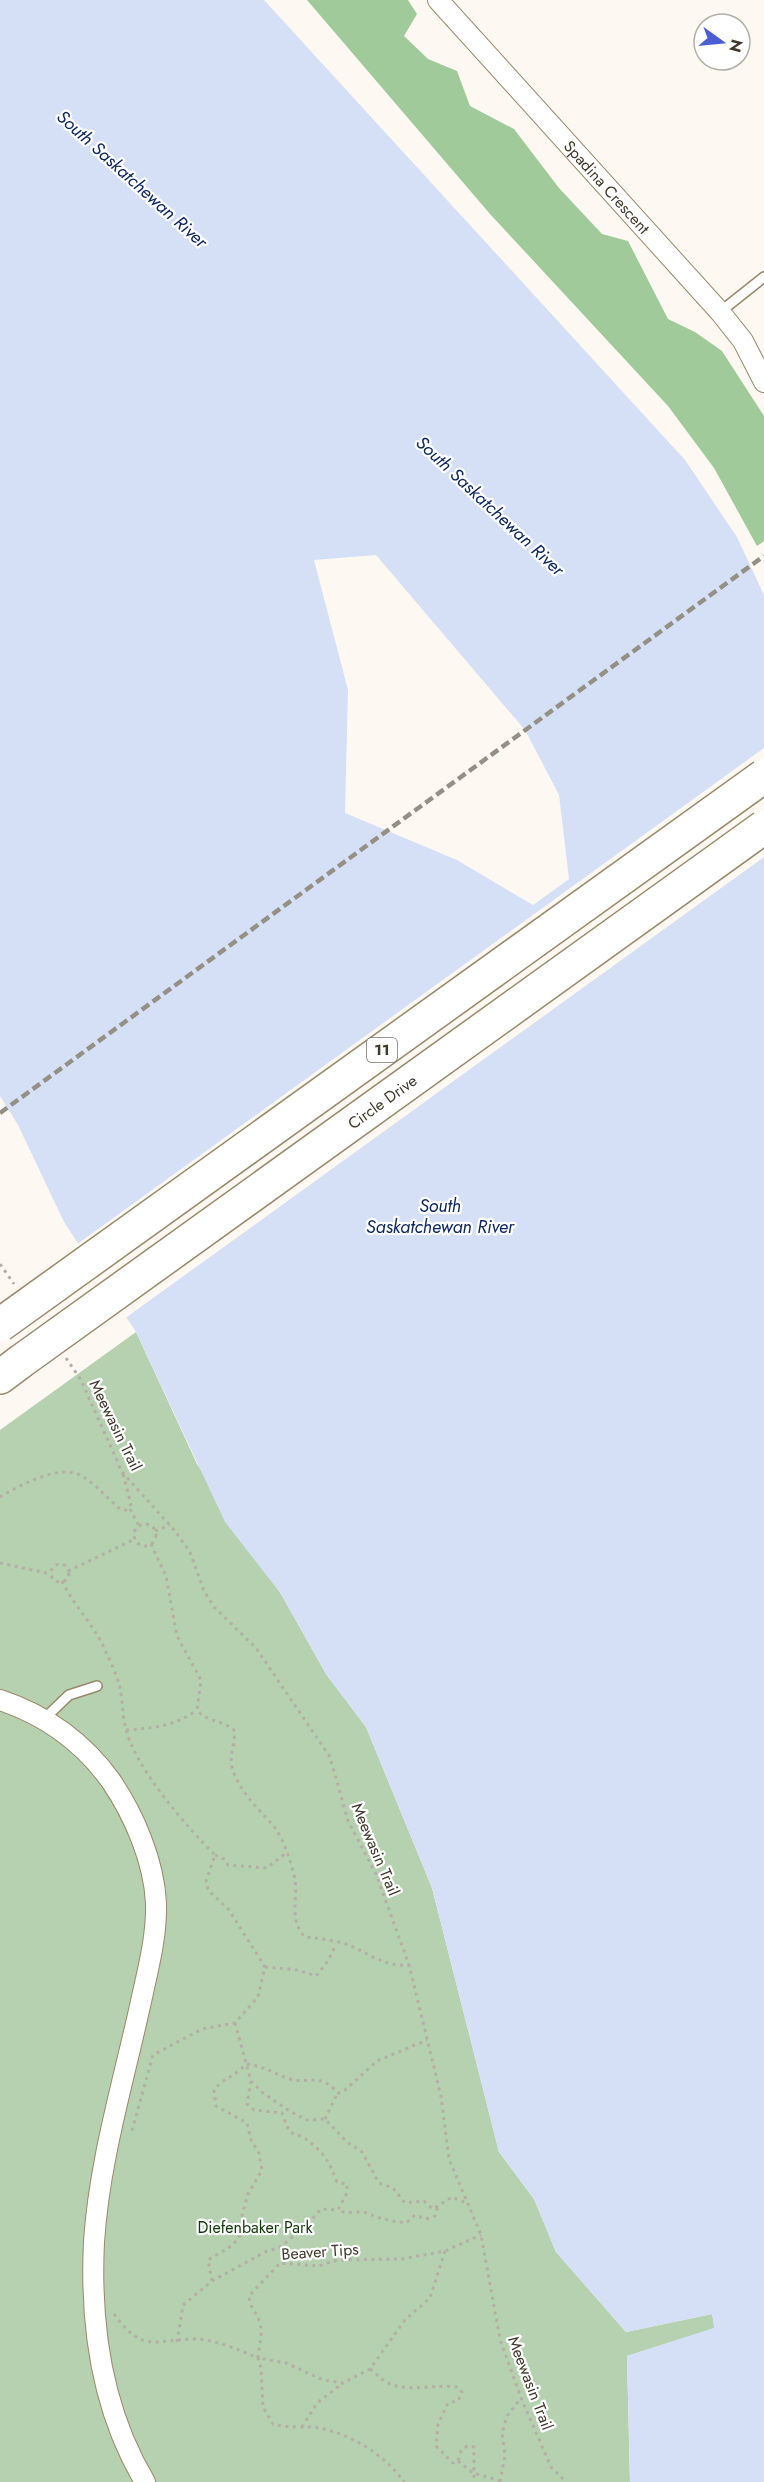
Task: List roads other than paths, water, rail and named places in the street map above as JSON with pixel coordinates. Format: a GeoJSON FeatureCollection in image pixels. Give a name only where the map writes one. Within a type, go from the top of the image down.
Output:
{"type":"FeatureCollection","features":[{"type":"Feature","properties":{"kind":"highway","name":"11"},"geometry":{"type":"LineString","coordinates":[[0,1325],[764,776]]}},
{"type":"Feature","properties":{"kind":"highway","name":"Circle Drive"},"geometry":{"type":"LineString","coordinates":[[10,1370],[764,827]]}},
{"type":"Feature","properties":{"kind":"street","name":"Spadina Crescent"},"geometry":{"type":"LineString","coordinates":[[438,0],[720,312],[743,341],[764,382]]}},
{"type":"Feature","properties":{"kind":"street"},"geometry":{"type":"LineString","coordinates":[[0,1700],[24,1707],[44,1719],[82,1748],[106,1774],[126,1803],[140,1837],[156,1902],[151,1956],[101,2186],[94,2241],[93,2299],[98,2347],[111,2404],[145,2482]]}},
{"type":"Feature","properties":{"kind":"lane"},"geometry":{"type":"LineString","coordinates":[[720,312],[764,277]]}},
{"type":"Feature","properties":{"kind":"lane"},"geometry":{"type":"LineString","coordinates":[[44,1719],[69,1695],[97,1686]]}},
{"type":"Feature","properties":{"kind":"water","name":"South Saskatchewan River"},"geometry":{"type":"Polygon","coordinates":[[[0,0],[264,0],[685,460],[737,537],[764,595],[764,2482],[630,2482],[627,2356],[714,2328],[712,2314],[626,2332],[556,2252],[534,2199],[499,2152],[432,1888],[366,1727],[326,1674],[281,1594],[225,1522],[136,1332],[64,1222],[18,1125],[0,1096],[0,0]],[[376,555],[314,560],[348,690],[345,813],[457,860],[533,905],[569,879],[559,795],[525,730],[376,555]]]}},
{"type":"Feature","properties":{"kind":"railway"},"geometry":{"type":"LineString","coordinates":[[0,1113],[764,556]]}},
{"type":"Feature","properties":{"kind":"park label","name":"Diefenbaker Park"},"geometry":{"type":"Point","coordinates":[255,2227]}}]}
